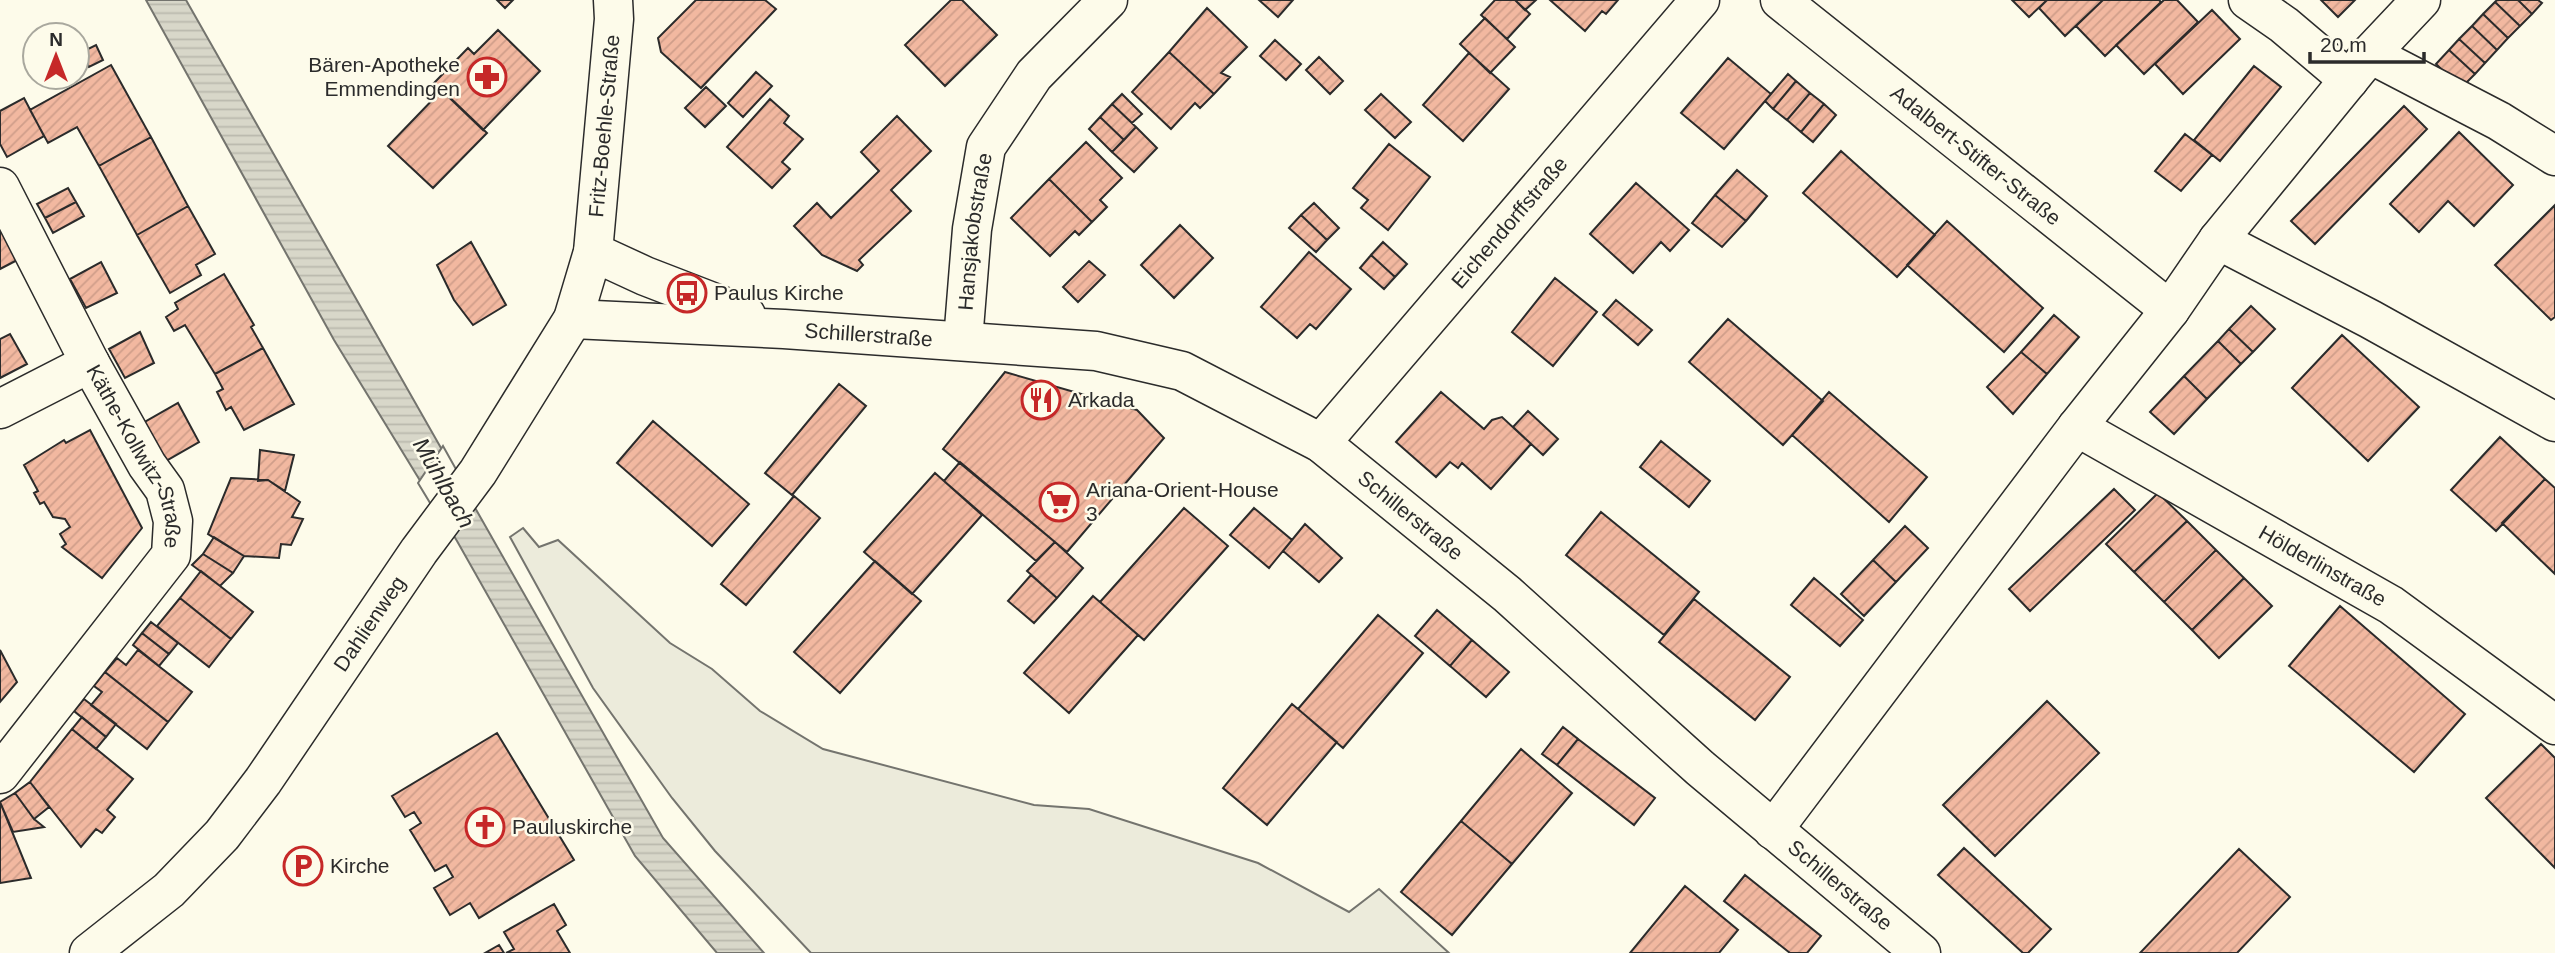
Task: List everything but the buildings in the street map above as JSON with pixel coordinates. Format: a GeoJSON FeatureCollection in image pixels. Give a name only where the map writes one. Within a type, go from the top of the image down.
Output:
{"type":"FeatureCollection","features":[{"type":"Feature","properties":{"kind":"street","name":"Fritz-Boehle-Straße"},"geometry":{"type":"LineString","coordinates":[[593,252],[614,19],[613,0]]}},
{"type":"Feature","properties":{"kind":"street","name":"Hansjakobstraße"},"geometry":{"type":"LineString","coordinates":[[963,341],[972,229],[986,147],[1034,75],[1108,0]]}},
{"type":"Feature","properties":{"kind":"street","name":"Eichendorffstraße"},"geometry":{"type":"LineString","coordinates":[[1321,443],[1700,0]]}},
{"type":"Feature","properties":{"kind":"street","name":"Adalbert-Stifter-Straße"},"geometry":{"type":"LineString","coordinates":[[1780,0],[2170,310]]}},
{"type":"Feature","properties":{"kind":"street"},"geometry":{"type":"LineString","coordinates":[[2248,0],[2284,25],[2360,67],[2498,121],[2555,156]]}},
{"type":"Feature","properties":{"kind":"street"},"geometry":{"type":"LineString","coordinates":[[1773,830],[2077,427],[2170,310],[2218,240],[2360,67],[2421,0]]}},
{"type":"Feature","properties":{"kind":"street","name":"Käthe-Kollwitz-Straße"},"geometry":{"type":"LineString","coordinates":[[0,187],[90,363],[147,465],[165,489],[173,521],[171,555],[0,774]]}},
{"type":"Feature","properties":{"kind":"street"},"geometry":{"type":"LineString","coordinates":[[2218,240],[2370,319],[2555,422]]}},
{"type":"Feature","properties":{"kind":"street","name":"Dahlienweg"},"geometry":{"type":"LineString","coordinates":[[89,953],[169,890],[222,835],[263,781],[468,484],[573,318],[593,252]]}},
{"type":"Feature","properties":{"kind":"street","name":"Schillerstraße"},"geometry":{"type":"LineString","coordinates":[[593,252],[676,289],[784,329]]}},
{"type":"Feature","properties":{"kind":"street","name":"Schillerstraße"},"geometry":{"type":"LineString","coordinates":[[573,318],[784,329],[1096,351],[1182,371],[1321,443],[1507,594],[1773,830],[1921,953]]}},
{"type":"Feature","properties":{"kind":"street"},"geometry":{"type":"LineString","coordinates":[[0,409],[90,363]]}},
{"type":"Feature","properties":{"kind":"street","name":"Hölderlinstraße"},"geometry":{"type":"LineString","coordinates":[[2077,427],[2391,604],[2555,726]]}},
{"type":"Feature","properties":{"kind":"shaded area"},"geometry":{"type":"Polygon","coordinates":[[[523,528],[539,547],[558,540],[670,643],[712,669],[760,711],[823,749],[1034,805],[1089,809],[1258,863],[1349,912],[1379,889],[1449,953],[811,953],[715,851],[672,798],[593,688],[510,537],[523,528]]]}},
{"type":"Feature","properties":{"kind":"water","name":"Mühlbach"},"geometry":{"type":"Polygon","coordinates":[[[146,0],[186,0],[663,838],[764,953],[717,953],[635,856],[457,541],[334,340],[146,0]]]}},
{"type":"Feature","properties":{"kind":"pier"},"geometry":{"type":"Polygon","coordinates":[[[443,446],[476,505],[447,531],[418,483],[443,446]]]}},
{"type":"Feature","properties":{"kind":"place","name":"Bären-Apotheke Emmendingen"},"geometry":{"type":"Point","coordinates":[487,77]}},
{"type":"Feature","properties":{"kind":"place","name":"Paulus Kirche"},"geometry":{"type":"Point","coordinates":[687,293]}},
{"type":"Feature","properties":{"kind":"place","name":"Arkada"},"geometry":{"type":"Point","coordinates":[1041,400]}},
{"type":"Feature","properties":{"kind":"place","name":"Ariana-Orient-House 3"},"geometry":{"type":"Point","coordinates":[1059,502]}},
{"type":"Feature","properties":{"kind":"place","name":"Pauluskirche"},"geometry":{"type":"Point","coordinates":[485,827]}},
{"type":"Feature","properties":{"kind":"place","name":"Kirche"},"geometry":{"type":"Point","coordinates":[303,866]}}]}
